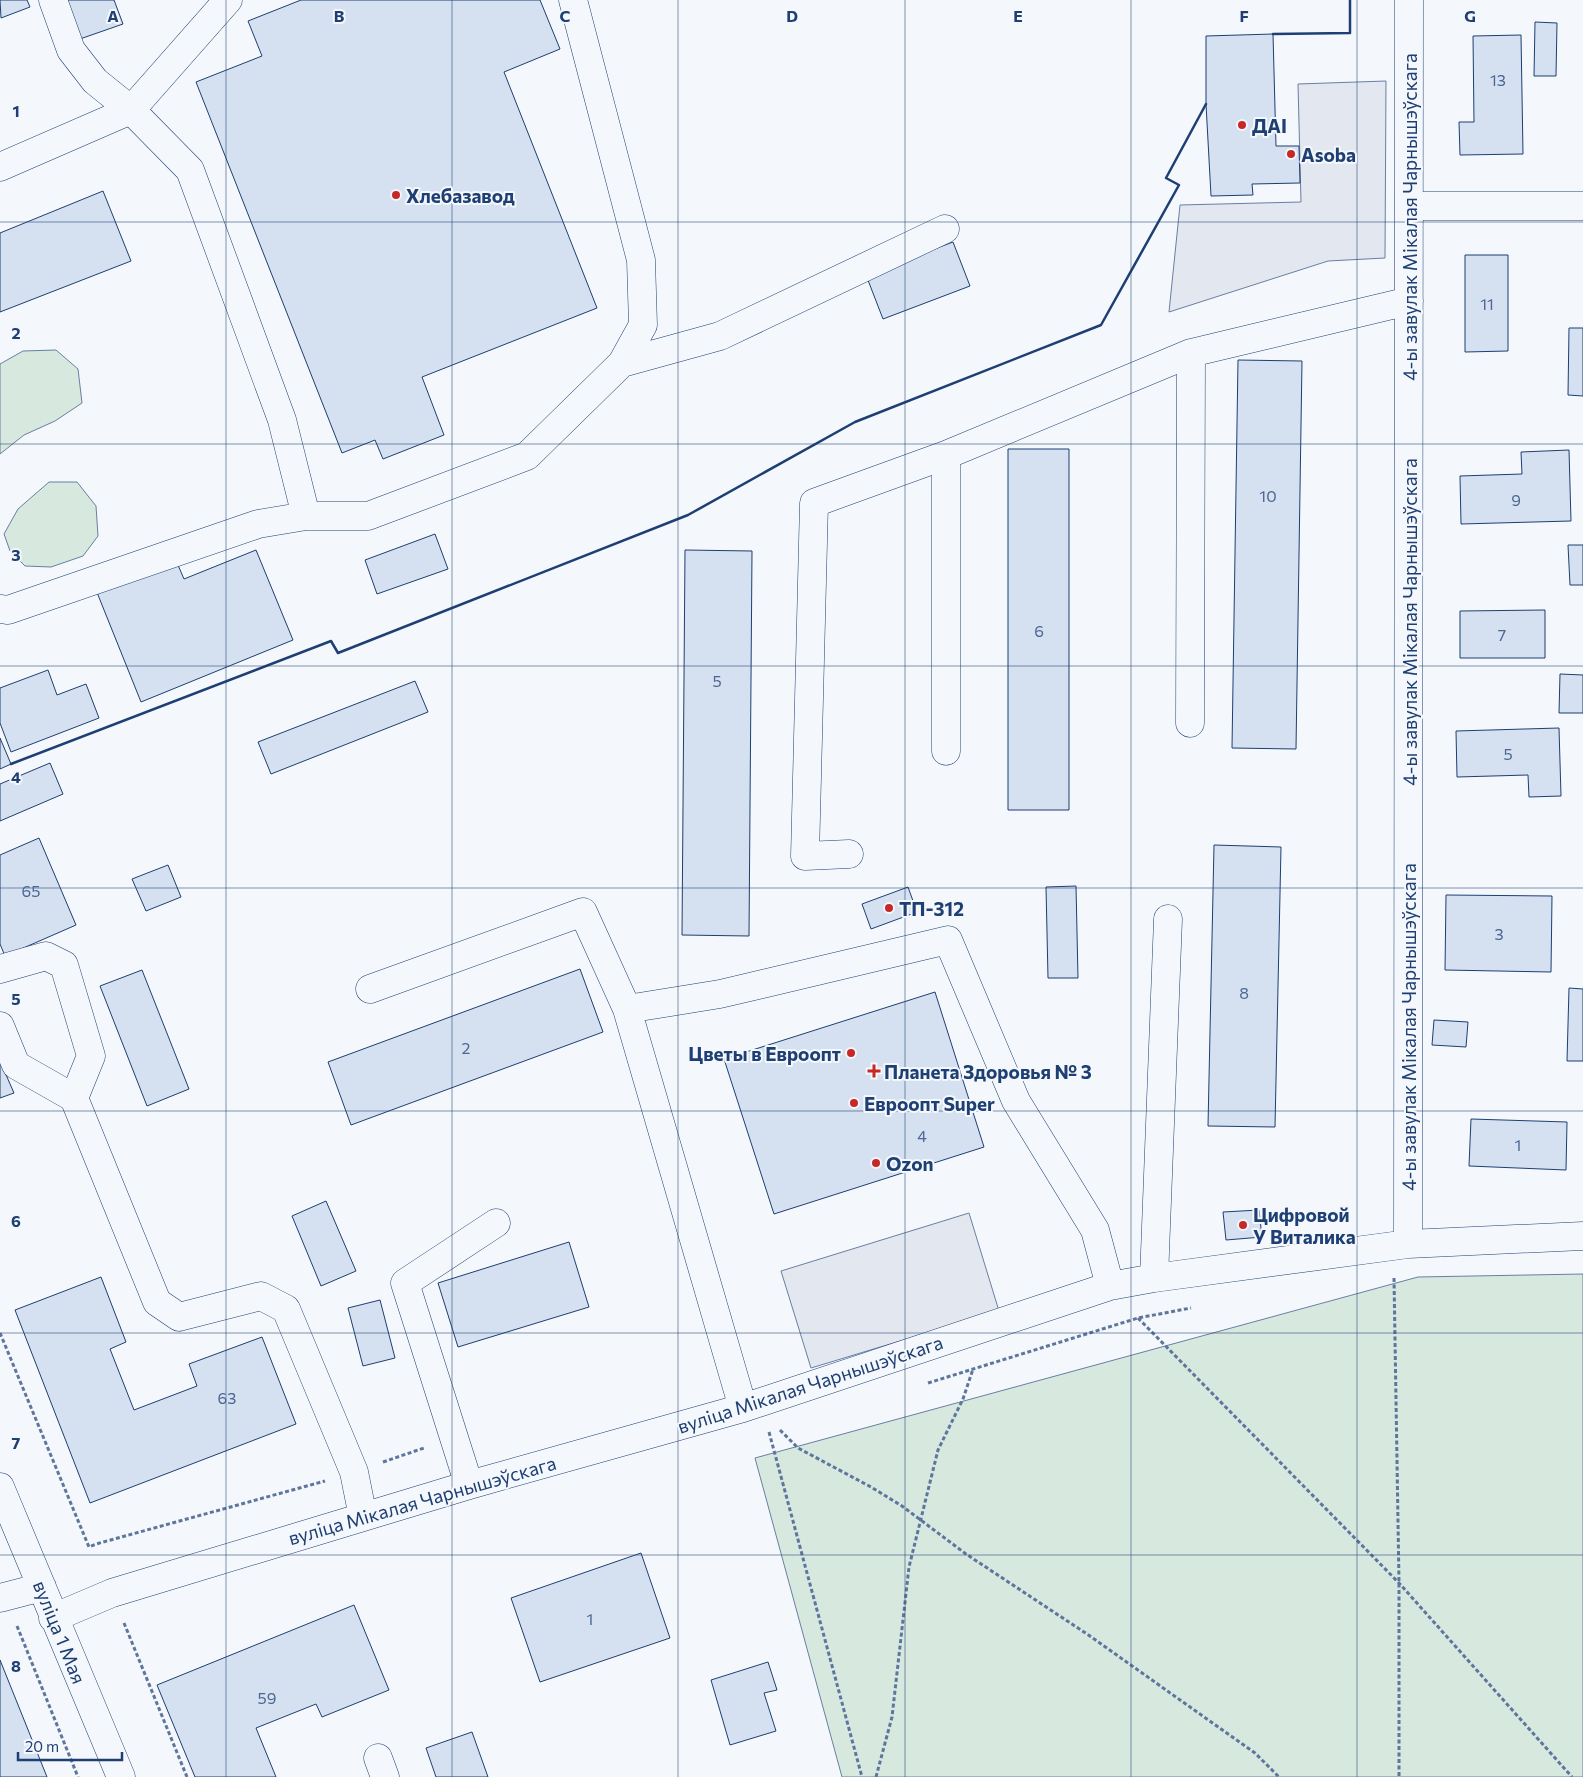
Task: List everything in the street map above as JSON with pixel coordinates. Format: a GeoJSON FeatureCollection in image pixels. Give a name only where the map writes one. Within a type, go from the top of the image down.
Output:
{"type":"FeatureCollection","features":[{"type":"Feature","properties":{"kind":"street"},"geometry":{"type":"LineString","coordinates":[[53,0],[71,50],[95,81],[131,110],[190,170],[282,420],[306,516]]}},
{"type":"Feature","properties":{"kind":"street"},"geometry":{"type":"LineString","coordinates":[[0,167],[131,110],[228,0]]}},
{"type":"Feature","properties":{"kind":"street"},"geometry":{"type":"LineString","coordinates":[[0,609],[8,610],[258,524],[306,516],[368,516],[526,456],[622,363],[643,325],[641,260],[573,0]]}},
{"type":"Feature","properties":{"kind":"street","name":"4-ы завулак Мікалая Чарнышэўскага"},"geometry":{"type":"LineString","coordinates":[[1408,1244],[1409,0]]}},
{"type":"Feature","properties":{"kind":"street"},"geometry":{"type":"LineString","coordinates":[[1409,206],[1583,206]]}},
{"type":"Feature","properties":{"kind":"street"},"geometry":{"type":"LineString","coordinates":[[622,363],[720,336],[945,229]]}},
{"type":"Feature","properties":{"kind":"street"},"geometry":{"type":"LineString","coordinates":[[848,854],[805,856],[814,503],[946,455],[1191,353],[1409,301]]}},
{"type":"Feature","properties":{"kind":"street"},"geometry":{"type":"LineString","coordinates":[[1190,723],[1191,353]]}},
{"type":"Feature","properties":{"kind":"street"},"geometry":{"type":"LineString","coordinates":[[946,455],[946,751]]}},
{"type":"Feature","properties":{"kind":"street"},"geometry":{"type":"LineString","coordinates":[[370,989],[583,912],[627,1009],[743,1408]]}},
{"type":"Feature","properties":{"kind":"street"},"geometry":{"type":"LineString","coordinates":[[1154,1278],[1168,919]]}},
{"type":"Feature","properties":{"kind":"street"},"geometry":{"type":"LineString","coordinates":[[627,1009],[720,994],[948,940],[1016,1101],[1095,1230],[1110,1286]]}},
{"type":"Feature","properties":{"kind":"street"},"geometry":{"type":"LineString","coordinates":[[0,970],[46,956],[64,965],[91,1056],[74,1098]]}},
{"type":"Feature","properties":{"kind":"street"},"geometry":{"type":"LineString","coordinates":[[0,1026],[16,1065],[74,1098],[157,1302],[179,1317],[261,1296],[286,1309],[354,1472],[363,1517]]}},
{"type":"Feature","properties":{"kind":"street"},"geometry":{"type":"LineString","coordinates":[[469,1485],[405,1283],[496,1224]]}},
{"type":"Feature","properties":{"kind":"street","name":"вуліца Мікалая Чарнышэўскага"},"geometry":{"type":"LineString","coordinates":[[54,1618],[112,1593],[469,1485],[743,1408],[1110,1286],[1154,1278],[1408,1244],[1583,1236]]}},
{"type":"Feature","properties":{"kind":"street","name":"вуліца 1 Мая"},"geometry":{"type":"LineString","coordinates":[[1,1494],[42,1587],[120,1777]]}},
{"type":"Feature","properties":{"kind":"street"},"geometry":{"type":"LineString","coordinates":[[3,1597],[42,1587]]}},
{"type":"Feature","properties":{"kind":"path"},"geometry":{"type":"LineString","coordinates":[[1394,1270],[1400,1583],[1399,1777]]}},
{"type":"Feature","properties":{"kind":"path"},"geometry":{"type":"LineString","coordinates":[[1110,1286],[1138,1318],[1400,1583],[1572,1777]]}},
{"type":"Feature","properties":{"kind":"path"},"geometry":{"type":"LineString","coordinates":[[927,1383],[1138,1318],[1195,1307]]}},
{"type":"Feature","properties":{"kind":"path"},"geometry":{"type":"LineString","coordinates":[[0,1333],[89,1547],[354,1472],[454,1437]]}},
{"type":"Feature","properties":{"kind":"path"},"geometry":{"type":"LineString","coordinates":[[876,1777],[892,1717],[909,1567],[938,1450],[963,1399],[973,1369]]}},
{"type":"Feature","properties":{"kind":"path"},"geometry":{"type":"LineString","coordinates":[[788,1426],[769,1432],[862,1777]]}},
{"type":"Feature","properties":{"kind":"path"},"geometry":{"type":"LineString","coordinates":[[779,1429],[798,1448],[871,1487],[921,1520],[966,1554],[1087,1634],[1255,1753],[1279,1777]]}},
{"type":"Feature","properties":{"kind":"path"},"geometry":{"type":"LineString","coordinates":[[3,1597],[78,1777]]}},
{"type":"Feature","properties":{"kind":"path"},"geometry":{"type":"LineString","coordinates":[[124,1622],[187,1777]]}},
{"type":"Feature","properties":{"kind":"shaded area"},"geometry":{"type":"Polygon","coordinates":[[[1386,81],[1385,258],[1328,261],[1169,312],[1180,205],[1301,202],[1298,84],[1386,81]]]}},
{"type":"Feature","properties":{"kind":"shaded area"},"geometry":{"type":"Polygon","coordinates":[[[56,350],[78,369],[82,403],[55,421],[24,435],[0,454],[0,364],[23,351],[56,350]]]}},
{"type":"Feature","properties":{"kind":"shaded area"},"geometry":{"type":"Polygon","coordinates":[[[49,482],[77,482],[96,506],[98,536],[83,556],[51,567],[25,566],[10,551],[4,534],[18,509],[49,482]]]}},
{"type":"Feature","properties":{"kind":"shaded area"},"geometry":{"type":"Polygon","coordinates":[[[969,1213],[999,1311],[811,1368],[781,1271],[969,1213]]]}},
{"type":"Feature","properties":{"kind":"shaded area"},"geometry":{"type":"Polygon","coordinates":[[[1583,1274],[1583,1777],[842,1777],[755,1458],[1418,1277],[1583,1274]]]}},
{"type":"Feature","properties":{"kind":"building"},"geometry":{"type":"Polygon","coordinates":[[[0,0],[27,0],[30,7],[1,18],[0,0]]]}},
{"type":"Feature","properties":{"kind":"building"},"geometry":{"type":"Polygon","coordinates":[[[63,0],[114,0],[123,24],[77,40],[63,0]]]}},
{"type":"Feature","properties":{"kind":"building","name":"Хлебазавод"},"geometry":{"type":"Polygon","coordinates":[[[301,0],[540,0],[560,49],[504,72],[597,308],[422,377],[444,435],[383,459],[375,440],[342,453],[196,82],[262,56],[248,21],[301,0]]]}},
{"type":"Feature","properties":{"kind":"building"},"geometry":{"type":"Polygon","coordinates":[[[1535,22],[1557,23],[1556,76],[1534,76],[1535,22]]]}},
{"type":"Feature","properties":{"kind":"building","name":"ДАІ"},"geometry":{"type":"Polygon","coordinates":[[[1273,34],[1276,146],[1299,146],[1300,183],[1252,184],[1253,195],[1211,196],[1206,104],[1206,36],[1273,34]]]}},
{"type":"Feature","properties":{"kind":"building"},"geometry":{"type":"Polygon","coordinates":[[[1521,35],[1523,154],[1460,155],[1459,122],[1474,122],[1473,36],[1521,35]]]}},
{"type":"Feature","properties":{"kind":"building"},"geometry":{"type":"Polygon","coordinates":[[[103,191],[131,261],[0,312],[0,233],[103,191]]]}},
{"type":"Feature","properties":{"kind":"building"},"geometry":{"type":"Polygon","coordinates":[[[953,242],[970,286],[883,319],[866,275],[953,242]]]}},
{"type":"Feature","properties":{"kind":"building"},"geometry":{"type":"Polygon","coordinates":[[[1465,255],[1508,255],[1508,351],[1465,352],[1465,255]]]}},
{"type":"Feature","properties":{"kind":"building"},"geometry":{"type":"Polygon","coordinates":[[[1569,328],[1583,328],[1583,396],[1568,395],[1569,328]]]}},
{"type":"Feature","properties":{"kind":"building"},"geometry":{"type":"Polygon","coordinates":[[[1238,360],[1302,361],[1296,749],[1232,748],[1238,360]]]}},
{"type":"Feature","properties":{"kind":"building"},"geometry":{"type":"Polygon","coordinates":[[[1008,449],[1069,449],[1069,810],[1008,810],[1008,449]]]}},
{"type":"Feature","properties":{"kind":"building"},"geometry":{"type":"Polygon","coordinates":[[[1569,450],[1571,521],[1461,524],[1460,476],[1522,474],[1521,452],[1569,450]]]}},
{"type":"Feature","properties":{"kind":"building"},"geometry":{"type":"Polygon","coordinates":[[[435,534],[448,569],[377,594],[365,560],[435,534]]]}},
{"type":"Feature","properties":{"kind":"building"},"geometry":{"type":"Polygon","coordinates":[[[1568,545],[1583,545],[1583,585],[1570,585],[1568,545]]]}},
{"type":"Feature","properties":{"kind":"building"},"geometry":{"type":"Polygon","coordinates":[[[256,550],[293,640],[141,702],[96,590],[175,558],[184,579],[256,550]]]}},
{"type":"Feature","properties":{"kind":"building"},"geometry":{"type":"Polygon","coordinates":[[[685,550],[752,551],[749,936],[682,935],[685,550]]]}},
{"type":"Feature","properties":{"kind":"building"},"geometry":{"type":"Polygon","coordinates":[[[1545,610],[1545,658],[1460,658],[1460,611],[1545,610]]]}},
{"type":"Feature","properties":{"kind":"building"},"geometry":{"type":"Polygon","coordinates":[[[48,670],[57,695],[86,684],[99,718],[11,752],[0,723],[0,688],[48,670]]]}},
{"type":"Feature","properties":{"kind":"building"},"geometry":{"type":"Polygon","coordinates":[[[1560,674],[1583,675],[1583,713],[1559,713],[1560,674]]]}},
{"type":"Feature","properties":{"kind":"building"},"geometry":{"type":"Polygon","coordinates":[[[415,681],[428,712],[271,774],[258,742],[415,681]]]}},
{"type":"Feature","properties":{"kind":"building"},"geometry":{"type":"Polygon","coordinates":[[[1559,728],[1561,796],[1529,797],[1528,775],[1457,777],[1456,731],[1559,728]]]}},
{"type":"Feature","properties":{"kind":"building"},"geometry":{"type":"Polygon","coordinates":[[[0,738],[11,764],[0,769],[0,738]]]}},
{"type":"Feature","properties":{"kind":"building"},"geometry":{"type":"Polygon","coordinates":[[[50,763],[63,794],[0,821],[0,784],[50,763]]]}},
{"type":"Feature","properties":{"kind":"building"},"geometry":{"type":"Polygon","coordinates":[[[39,838],[76,925],[5,956],[0,944],[0,855],[39,838]]]}},
{"type":"Feature","properties":{"kind":"building"},"geometry":{"type":"Polygon","coordinates":[[[1214,845],[1281,847],[1275,1127],[1208,1126],[1214,845]]]}},
{"type":"Feature","properties":{"kind":"building"},"geometry":{"type":"Polygon","coordinates":[[[168,865],[181,897],[146,911],[132,879],[168,865]]]}},
{"type":"Feature","properties":{"kind":"building"},"geometry":{"type":"Polygon","coordinates":[[[1076,886],[1078,978],[1048,978],[1046,887],[1076,886]]]}},
{"type":"Feature","properties":{"kind":"building","name":"ТП-312"},"geometry":{"type":"Polygon","coordinates":[[[908,887],[917,912],[871,929],[862,904],[908,887]]]}},
{"type":"Feature","properties":{"kind":"building"},"geometry":{"type":"Polygon","coordinates":[[[1446,895],[1552,896],[1551,972],[1445,970],[1446,895]]]}},
{"type":"Feature","properties":{"kind":"building"},"geometry":{"type":"Polygon","coordinates":[[[580,969],[603,1032],[351,1125],[328,1062],[580,969]]]}},
{"type":"Feature","properties":{"kind":"building"},"geometry":{"type":"Polygon","coordinates":[[[142,970],[189,1089],[147,1106],[100,986],[142,970]]]}},
{"type":"Feature","properties":{"kind":"building"},"geometry":{"type":"Polygon","coordinates":[[[1569,988],[1583,989],[1583,1061],[1567,1061],[1569,988]]]}},
{"type":"Feature","properties":{"kind":"building","name":"Евроопт Super"},"geometry":{"type":"Polygon","coordinates":[[[935,992],[984,1147],[774,1214],[724,1059],[935,992]]]}},
{"type":"Feature","properties":{"kind":"building"},"geometry":{"type":"Polygon","coordinates":[[[1434,1020],[1468,1022],[1466,1047],[1432,1045],[1434,1020]]]}},
{"type":"Feature","properties":{"kind":"building"},"geometry":{"type":"Polygon","coordinates":[[[0,1061],[14,1093],[0,1098],[0,1061]]]}},
{"type":"Feature","properties":{"kind":"building"},"geometry":{"type":"Polygon","coordinates":[[[1471,1119],[1567,1122],[1566,1170],[1469,1166],[1471,1119]]]}},
{"type":"Feature","properties":{"kind":"building"},"geometry":{"type":"Polygon","coordinates":[[[326,1201],[356,1271],[321,1286],[292,1216],[326,1201]]]}},
{"type":"Feature","properties":{"kind":"building","name":"Цифровой У Виталика"},"geometry":{"type":"Polygon","coordinates":[[[1259,1210],[1262,1237],[1226,1240],[1223,1212],[1259,1210]]]}},
{"type":"Feature","properties":{"kind":"building"},"geometry":{"type":"Polygon","coordinates":[[[569,1242],[589,1307],[458,1347],[438,1283],[569,1242]]]}},
{"type":"Feature","properties":{"kind":"building"},"geometry":{"type":"Polygon","coordinates":[[[101,1277],[126,1342],[110,1349],[134,1410],[197,1386],[189,1364],[262,1337],[296,1424],[90,1503],[15,1310],[101,1277]]]}},
{"type":"Feature","properties":{"kind":"building"},"geometry":{"type":"Polygon","coordinates":[[[380,1300],[395,1358],[363,1366],[348,1308],[380,1300]]]}},
{"type":"Feature","properties":{"kind":"building"},"geometry":{"type":"Polygon","coordinates":[[[641,1553],[670,1638],[540,1682],[511,1598],[641,1553]]]}},
{"type":"Feature","properties":{"kind":"building"},"geometry":{"type":"Polygon","coordinates":[[[354,1605],[389,1690],[322,1717],[316,1704],[256,1728],[276,1777],[195,1777],[157,1685],[354,1605]]]}},
{"type":"Feature","properties":{"kind":"building"},"geometry":{"type":"Polygon","coordinates":[[[0,1660],[47,1777],[0,1777],[0,1660]]]}},
{"type":"Feature","properties":{"kind":"building"},"geometry":{"type":"Polygon","coordinates":[[[768,1662],[777,1690],[764,1693],[776,1731],[730,1745],[711,1680],[768,1662]]]}},
{"type":"Feature","properties":{"kind":"building"},"geometry":{"type":"Polygon","coordinates":[[[472,1732],[488,1777],[436,1777],[426,1748],[472,1732]]]}},
{"type":"Feature","properties":{"kind":"wall"},"geometry":{"type":"LineString","coordinates":[[1273,34],[1350,33],[1350,0]]}},
{"type":"Feature","properties":{"kind":"wall"},"geometry":{"type":"LineString","coordinates":[[11,764],[331,641],[338,653],[688,515],[855,422],[1101,325],[1179,185],[1166,178],[1206,104]]}},
{"type":"Feature","properties":{"kind":"place","name":"ДАІ"},"geometry":{"type":"Point","coordinates":[1242,125]}},
{"type":"Feature","properties":{"kind":"place","name":"Asoba"},"geometry":{"type":"Point","coordinates":[1291,154]}},
{"type":"Feature","properties":{"kind":"place","name":"Хлебазавод"},"geometry":{"type":"Point","coordinates":[396,195]}},
{"type":"Feature","properties":{"kind":"place","name":"ТП-312"},"geometry":{"type":"Point","coordinates":[889,908]}},
{"type":"Feature","properties":{"kind":"place","name":"Цветы в Евроопт"},"geometry":{"type":"Point","coordinates":[851,1053]}},
{"type":"Feature","properties":{"kind":"place","name":"Планета Здоровья № 3"},"geometry":{"type":"Point","coordinates":[874,1071]}},
{"type":"Feature","properties":{"kind":"place","name":"Евроопт Super"},"geometry":{"type":"Point","coordinates":[854,1103]}},
{"type":"Feature","properties":{"kind":"place","name":"Ozon"},"geometry":{"type":"Point","coordinates":[876,1163]}},
{"type":"Feature","properties":{"kind":"place","name":"Цифровой У Виталика"},"geometry":{"type":"Point","coordinates":[1243,1225]}}]}
